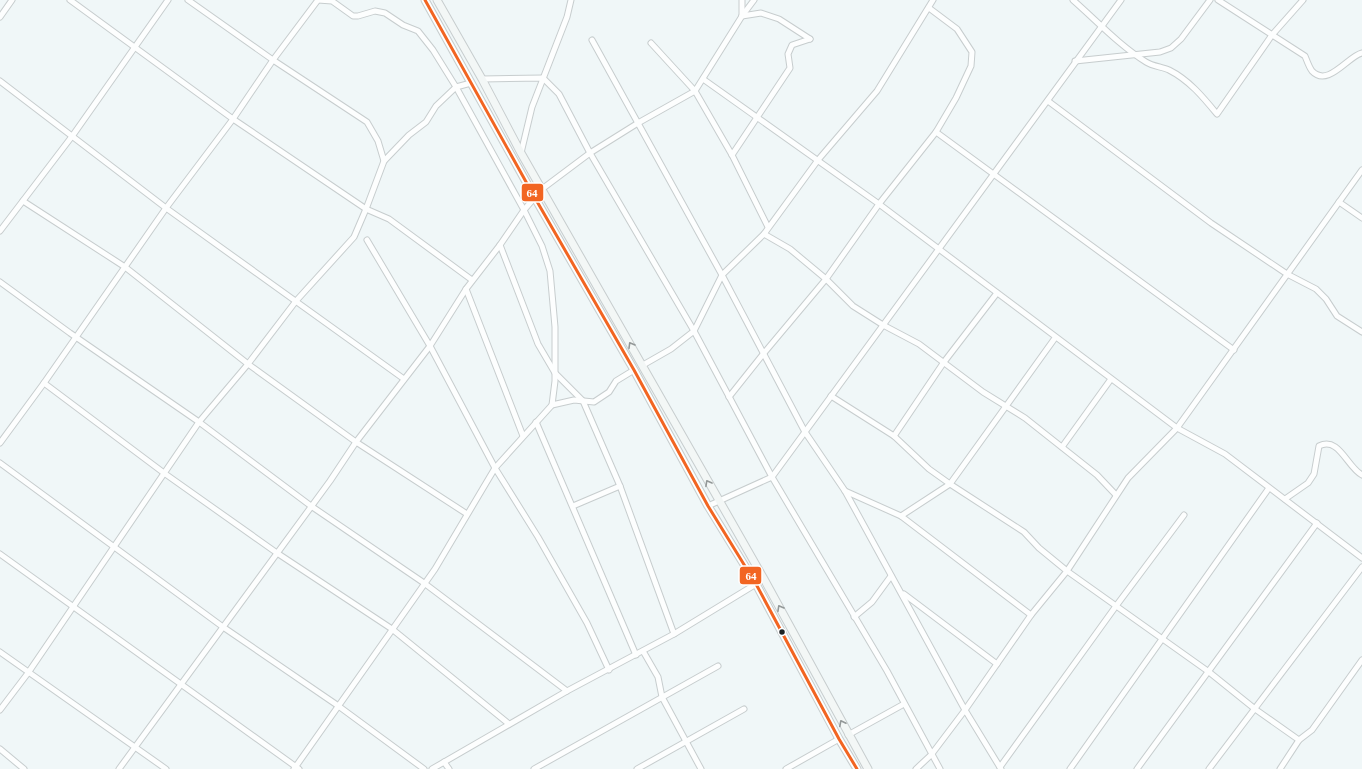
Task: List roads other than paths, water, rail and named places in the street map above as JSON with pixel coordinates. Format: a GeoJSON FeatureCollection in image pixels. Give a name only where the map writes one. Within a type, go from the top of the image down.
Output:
{"type":"FeatureCollection","features":[{"type":"Feature","properties":{"kind":"main road"},"geometry":{"type":"LineString","coordinates":[[425,0],[535,198],[634,370],[708,506],[756,584],[839,739],[857,769]]}},
{"type":"Feature","properties":{"kind":"main road"},"geometry":{"type":"LineString","coordinates":[[437,0],[482,79],[521,153],[643,366],[718,501],[764,579],[848,735],[868,769]]}},
{"type":"Feature","properties":{"kind":"main road"},"geometry":{"type":"LineString","coordinates":[[756,584],[764,579]]}},
{"type":"Feature","properties":{"kind":"street"},"geometry":{"type":"LineString","coordinates":[[0,17],[12,0]]}},
{"type":"Feature","properties":{"kind":"street"},"geometry":{"type":"LineString","coordinates":[[70,0],[233,119],[366,209],[389,219],[472,280]]}},
{"type":"Feature","properties":{"kind":"street"},"geometry":{"type":"LineString","coordinates":[[0,231],[73,135],[168,0]]}},
{"type":"Feature","properties":{"kind":"street"},"geometry":{"type":"LineString","coordinates":[[188,0],[273,60],[367,122],[378,141],[384,161]]}},
{"type":"Feature","properties":{"kind":"street"},"geometry":{"type":"LineString","coordinates":[[0,443],[44,383],[166,208],[233,119],[273,60],[318,0],[332,1],[353,16],[358,16],[375,10],[385,13],[403,25],[418,31],[433,50],[456,87],[524,210],[542,246],[550,272],[555,327],[555,372],[552,405]]}},
{"type":"Feature","properties":{"kind":"street"},"geometry":{"type":"LineString","coordinates":[[521,153],[532,107],[567,17],[571,0]]}},
{"type":"Feature","properties":{"kind":"street"},"geometry":{"type":"LineString","coordinates":[[742,0],[742,16]]}},
{"type":"Feature","properties":{"kind":"street"},"geometry":{"type":"LineString","coordinates":[[119,769],[356,442],[430,346],[472,280],[500,245],[524,210],[542,189],[590,153],[638,122],[696,91],[742,16],[754,0]]}},
{"type":"Feature","properties":{"kind":"street"},"geometry":{"type":"LineString","coordinates":[[643,366],[671,349],[694,331],[722,275],[764,234],[818,160],[877,90],[934,0]]}},
{"type":"Feature","properties":{"kind":"street"},"geometry":{"type":"LineString","coordinates":[[1073,0],[1100,27],[1146,63],[1170,71],[1188,83],[1202,96],[1217,114],[1272,35],[1303,0]]}},
{"type":"Feature","properties":{"kind":"street"},"geometry":{"type":"LineString","coordinates":[[708,506],[772,477],[1121,0]]}},
{"type":"Feature","properties":{"kind":"street"},"geometry":{"type":"LineString","coordinates":[[1075,62],[1160,52],[1171,48],[1181,39],[1210,0]]}},
{"type":"Feature","properties":{"kind":"street"},"geometry":{"type":"LineString","coordinates":[[1218,0],[1305,56],[1312,71],[1317,74],[1329,75],[1336,72],[1349,59],[1362,53]]}},
{"type":"Feature","properties":{"kind":"street"},"geometry":{"type":"LineString","coordinates":[[729,397],[826,279],[879,204],[936,132],[956,98],[971,66],[973,58],[972,52],[957,29],[929,8]]}},
{"type":"Feature","properties":{"kind":"street"},"geometry":{"type":"LineString","coordinates":[[732,155],[790,68],[788,54],[792,45],[810,39],[779,18],[761,14],[742,16]]}},
{"type":"Feature","properties":{"kind":"street"},"geometry":{"type":"LineString","coordinates":[[592,40],[722,275],[805,432],[845,491],[965,710],[1000,768],[1116,606],[1184,515]]}},
{"type":"Feature","properties":{"kind":"street"},"geometry":{"type":"LineString","coordinates":[[651,43],[696,91],[732,155],[768,227]]}},
{"type":"Feature","properties":{"kind":"street"},"geometry":{"type":"LineString","coordinates":[[482,79],[543,78],[559,94],[590,153],[694,331],[772,477],[854,618],[887,671],[940,769]]}},
{"type":"Feature","properties":{"kind":"street"},"geometry":{"type":"LineString","coordinates":[[703,79],[939,248],[1056,338],[1177,428],[1225,454],[1362,558]]}},
{"type":"Feature","properties":{"kind":"street"},"geometry":{"type":"LineString","coordinates":[[0,81],[73,135],[166,208],[404,379]]}},
{"type":"Feature","properties":{"kind":"street"},"geometry":{"type":"LineString","coordinates":[[0,710],[28,673],[199,422],[248,364],[296,301],[354,237],[384,161],[409,135],[426,122],[436,106],[456,87],[471,83]]}},
{"type":"Feature","properties":{"kind":"street"},"geometry":{"type":"LineString","coordinates":[[1048,101],[1211,223],[1287,274],[1316,289],[1326,299],[1337,316],[1362,332]]}},
{"type":"Feature","properties":{"kind":"street"},"geometry":{"type":"LineString","coordinates":[[936,132],[1234,350]]}},
{"type":"Feature","properties":{"kind":"street"},"geometry":{"type":"LineString","coordinates":[[916,769],[932,755],[1031,615],[1067,571],[1128,478],[1177,428],[1362,170]]}},
{"type":"Feature","properties":{"kind":"street"},"geometry":{"type":"LineString","coordinates":[[23,201],[125,267],[248,364],[356,442],[467,514]]}},
{"type":"Feature","properties":{"kind":"street"},"geometry":{"type":"LineString","coordinates":[[1339,202],[1362,218]]}},
{"type":"Feature","properties":{"kind":"street"},"geometry":{"type":"LineString","coordinates":[[764,234],[790,249],[826,279],[853,306],[883,325],[919,344],[1025,418],[1097,475],[1116,495]]}},
{"type":"Feature","properties":{"kind":"street"},"geometry":{"type":"LineString","coordinates":[[367,240],[430,346],[495,468],[538,536],[587,623],[609,670]]}},
{"type":"Feature","properties":{"kind":"street"},"geometry":{"type":"LineString","coordinates":[[500,245],[538,344],[555,372],[583,401],[620,486],[674,634]]}},
{"type":"Feature","properties":{"kind":"street"},"geometry":{"type":"LineString","coordinates":[[0,282],[76,337],[199,422],[311,506],[424,584],[567,691]]}},
{"type":"Feature","properties":{"kind":"street"},"geometry":{"type":"LineString","coordinates":[[466,289],[523,436]]}},
{"type":"Feature","properties":{"kind":"street"},"geometry":{"type":"LineString","coordinates":[[894,436],[944,362],[997,293]]}},
{"type":"Feature","properties":{"kind":"street"},"geometry":{"type":"LineString","coordinates":[[901,516],[950,484],[1056,338]]}},
{"type":"Feature","properties":{"kind":"street"},"geometry":{"type":"LineString","coordinates":[[0,554],[296,768],[337,705],[424,584],[495,468],[552,405],[574,400],[594,402],[609,392],[616,381],[634,370]]}},
{"type":"Feature","properties":{"kind":"street"},"geometry":{"type":"LineString","coordinates":[[1062,447],[1111,379]]}},
{"type":"Feature","properties":{"kind":"street"},"geometry":{"type":"LineString","coordinates":[[44,383],[164,473],[277,553],[392,629],[509,724]]}},
{"type":"Feature","properties":{"kind":"street"},"geometry":{"type":"LineString","coordinates":[[831,396],[894,436],[929,469],[1024,532],[1039,548],[1067,571],[1209,672],[1255,709],[1299,740]]}},
{"type":"Feature","properties":{"kind":"street"},"geometry":{"type":"LineString","coordinates":[[536,422],[636,655]]}},
{"type":"Feature","properties":{"kind":"street"},"geometry":{"type":"LineString","coordinates":[[1285,499],[1308,483],[1314,474],[1319,446],[1325,443],[1333,444],[1362,475]]}},
{"type":"Feature","properties":{"kind":"street"},"geometry":{"type":"LineString","coordinates":[[0,463],[223,626],[337,705],[424,769]]}},
{"type":"Feature","properties":{"kind":"street"},"geometry":{"type":"LineString","coordinates":[[573,506],[620,486]]}},
{"type":"Feature","properties":{"kind":"street"},"geometry":{"type":"LineString","coordinates":[[1070,769],[1269,488]]}},
{"type":"Feature","properties":{"kind":"street"},"geometry":{"type":"LineString","coordinates":[[845,491],[901,516],[1031,615]]}},
{"type":"Feature","properties":{"kind":"street"},"geometry":{"type":"LineString","coordinates":[[1136,769],[1209,672],[1317,523]]}},
{"type":"Feature","properties":{"kind":"street"},"geometry":{"type":"LineString","coordinates":[[1209,769],[1362,566]]}},
{"type":"Feature","properties":{"kind":"street"},"geometry":{"type":"LineString","coordinates":[[854,618],[872,602],[891,576]]}},
{"type":"Feature","properties":{"kind":"street"},"geometry":{"type":"LineString","coordinates":[[432,769],[567,691],[609,670],[674,634],[756,584]]}},
{"type":"Feature","properties":{"kind":"street"},"geometry":{"type":"LineString","coordinates":[[901,592],[997,664]]}},
{"type":"Feature","properties":{"kind":"street"},"geometry":{"type":"LineString","coordinates":[[643,651],[658,677],[662,697],[701,769]]}},
{"type":"Feature","properties":{"kind":"street"},"geometry":{"type":"LineString","coordinates":[[0,652],[166,769]]}},
{"type":"Feature","properties":{"kind":"street"},"geometry":{"type":"LineString","coordinates":[[1280,769],[1299,740],[1312,730],[1362,660]]}},
{"type":"Feature","properties":{"kind":"street"},"geometry":{"type":"LineString","coordinates":[[534,769],[718,666]]}},
{"type":"Feature","properties":{"kind":"street"},"geometry":{"type":"LineString","coordinates":[[848,735],[904,704]]}},
{"type":"Feature","properties":{"kind":"street"},"geometry":{"type":"LineString","coordinates":[[637,769],[744,709]]}},
{"type":"Feature","properties":{"kind":"street"},"geometry":{"type":"LineString","coordinates":[[786,769],[839,739]]}},
{"type":"Feature","properties":{"kind":"street"},"geometry":{"type":"LineString","coordinates":[[0,749],[24,769]]}},
{"type":"Feature","properties":{"kind":"street"},"geometry":{"type":"LineString","coordinates":[[444,762],[449,769]]}}]}
